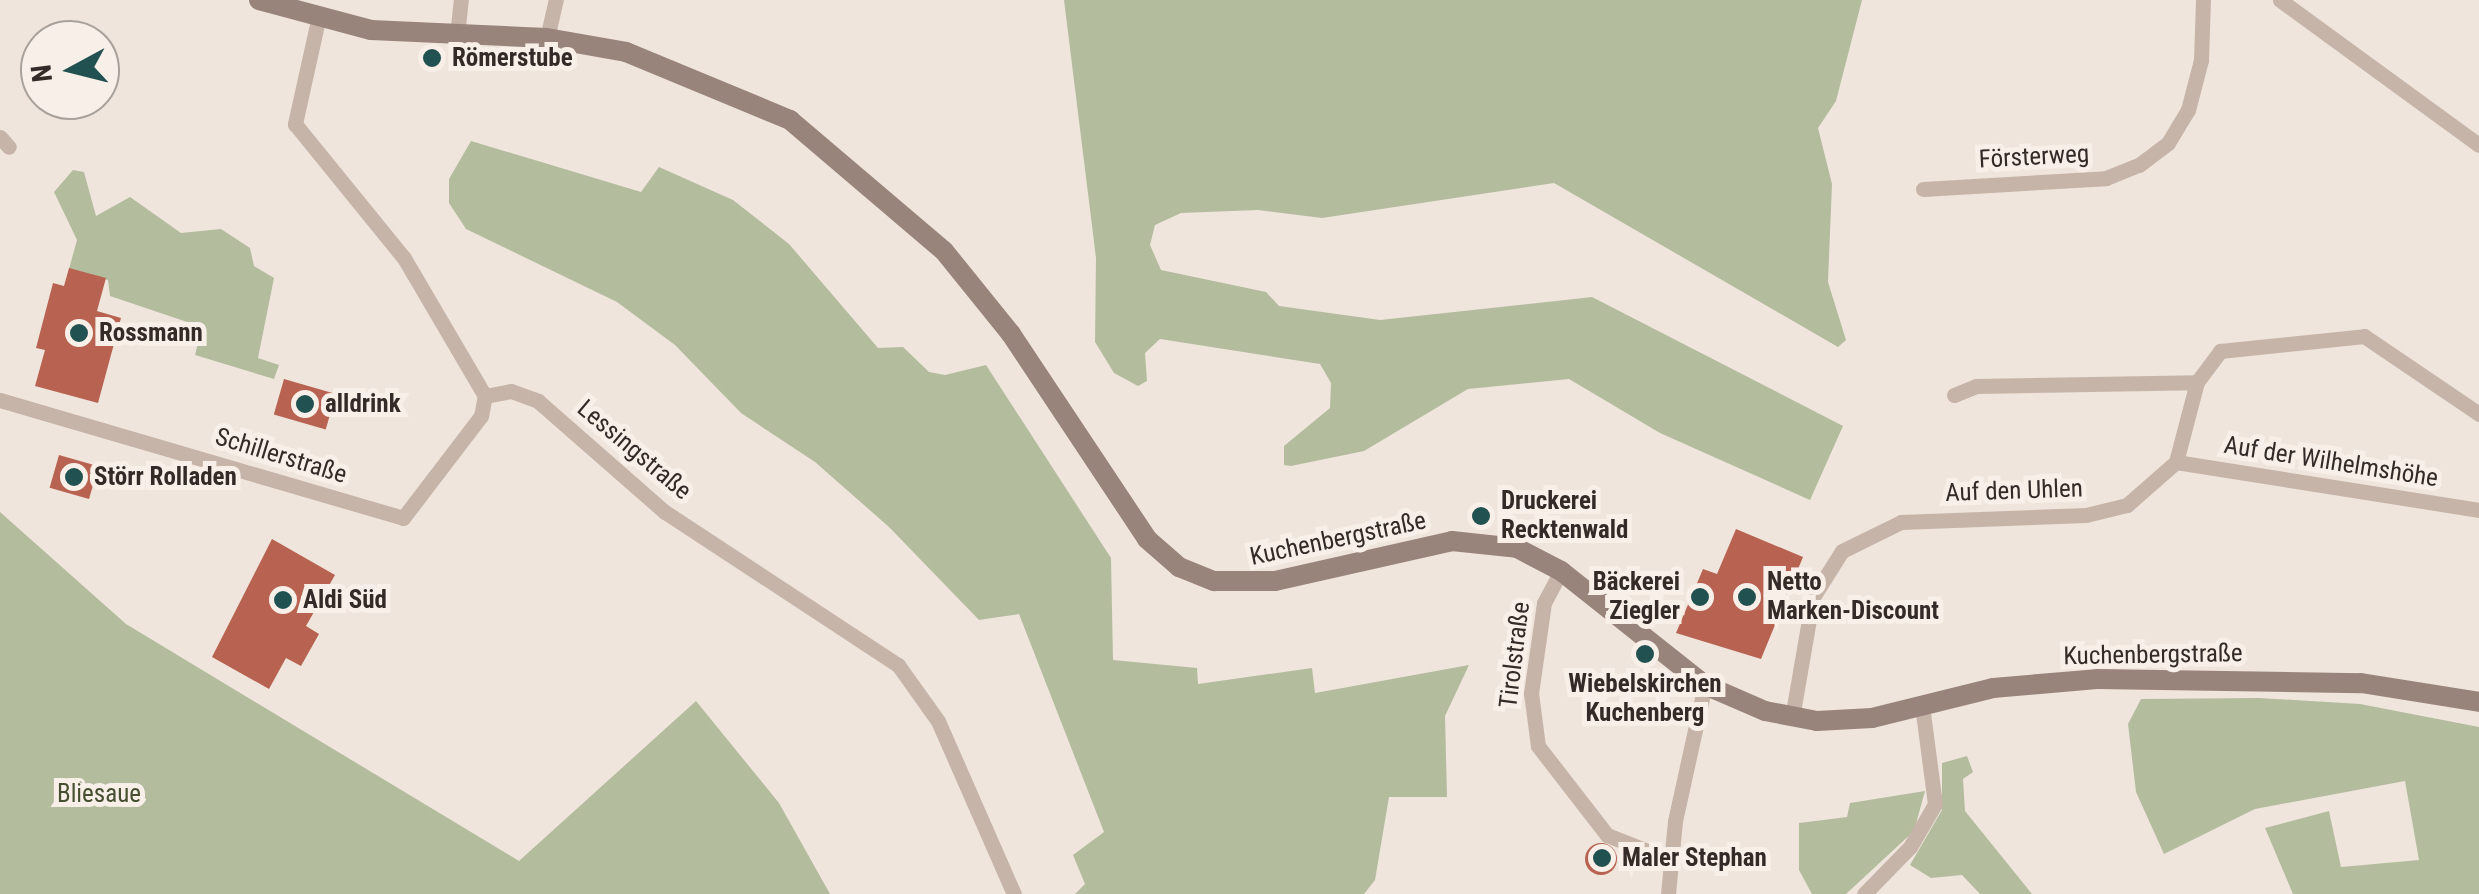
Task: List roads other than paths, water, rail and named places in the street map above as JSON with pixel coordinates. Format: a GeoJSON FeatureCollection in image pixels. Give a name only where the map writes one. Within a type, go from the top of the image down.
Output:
{"type":"FeatureCollection","features":[{"type":"Feature","properties":{"kind":"main road","name":"Kuchenbergstraße"},"geometry":{"type":"LineString","coordinates":[[259,0],[318,20],[458,36],[547,38],[626,52],[724,87],[790,120],[861,174],[974,284],[1122,506],[1179,567],[1214,581],[1254,584],[1472,540],[1517,548],[1562,571],[1705,685],[1792,718],[1838,722],[1993,688],[2096,679],[2362,682],[2479,702]]}},
{"type":"Feature","properties":{"kind":"street"},"geometry":{"type":"LineString","coordinates":[[458,36],[461,0]]}},
{"type":"Feature","properties":{"kind":"street"},"geometry":{"type":"LineString","coordinates":[[547,38],[556,0]]}},
{"type":"Feature","properties":{"kind":"street","name":"Försterweg"},"geometry":{"type":"LineString","coordinates":[[1923,188],[2106,178],[2139,165],[2168,143],[2188,110],[2201,60],[2204,0]]}},
{"type":"Feature","properties":{"kind":"street"},"geometry":{"type":"LineString","coordinates":[[2280,0],[2479,145]]}},
{"type":"Feature","properties":{"kind":"street"},"geometry":{"type":"LineString","coordinates":[[318,20],[296,110],[300,137],[404,258],[485,396]]}},
{"type":"Feature","properties":{"kind":"street"},"geometry":{"type":"LineString","coordinates":[[2176,462],[2196,382],[2234,345],[2364,336],[2479,414]]}},
{"type":"Feature","properties":{"kind":"street"},"geometry":{"type":"LineString","coordinates":[[1954,394],[1976,386],[2196,382]]}},
{"type":"Feature","properties":{"kind":"street","name":"Lessingstraße"},"geometry":{"type":"LineString","coordinates":[[485,396],[511,391],[538,402],[665,512],[898,665],[938,721],[1014,894]]}},
{"type":"Feature","properties":{"kind":"street","name":"Schillerstraße"},"geometry":{"type":"LineString","coordinates":[[0,400],[402,518],[481,416],[485,396]]}},
{"type":"Feature","properties":{"kind":"street","name":"Auf der Wilhelmshöhe"},"geometry":{"type":"LineString","coordinates":[[2176,462],[2479,510]]}},
{"type":"Feature","properties":{"kind":"street","name":"Auf den Uhlen"},"geometry":{"type":"LineString","coordinates":[[1792,718],[1808,616],[1833,562],[1868,532],[1934,520],[2112,510],[2144,494],[2176,462]]}},
{"type":"Feature","properties":{"kind":"street","name":"Tirolstraße"},"geometry":{"type":"LineString","coordinates":[[1562,571],[1544,603],[1530,693],[1538,746],[1607,835],[1670,860]]}},
{"type":"Feature","properties":{"kind":"street"},"geometry":{"type":"LineString","coordinates":[[1668,894],[1670,860],[1705,685]]}},
{"type":"Feature","properties":{"kind":"street"},"geometry":{"type":"LineString","coordinates":[[1864,894],[1930,818],[1937,790],[1922,705]]}},
{"type":"Feature","properties":{"kind":"place","name":"Römerstube"},"geometry":{"type":"Point","coordinates":[432,58]}},
{"type":"Feature","properties":{"kind":"place","name":"Rossmann"},"geometry":{"type":"Point","coordinates":[79,333]}},
{"type":"Feature","properties":{"kind":"place","name":"alldrink"},"geometry":{"type":"Point","coordinates":[305,404]}},
{"type":"Feature","properties":{"kind":"place","name":"Störr Rolladen"},"geometry":{"type":"Point","coordinates":[74,477]}},
{"type":"Feature","properties":{"kind":"place","name":"Druckerei Recktenwald"},"geometry":{"type":"Point","coordinates":[1481,516]}},
{"type":"Feature","properties":{"kind":"place","name":"Bäckerei Ziegler"},"geometry":{"type":"Point","coordinates":[1700,597]}},
{"type":"Feature","properties":{"kind":"place","name":"Netto Marken-Discount"},"geometry":{"type":"Point","coordinates":[1747,597]}},
{"type":"Feature","properties":{"kind":"place","name":"Aldi Süd"},"geometry":{"type":"Point","coordinates":[283,600]}},
{"type":"Feature","properties":{"kind":"place","name":"Wiebelskirchen Kuchenberg"},"geometry":{"type":"Point","coordinates":[1645,654]}},
{"type":"Feature","properties":{"kind":"place","name":"Maler Stephan"},"geometry":{"type":"Point","coordinates":[1602,858]}},
{"type":"Feature","properties":{"kind":"park label","name":"Bliesaue"},"geometry":{"type":"Point","coordinates":[99,794]}}]}
